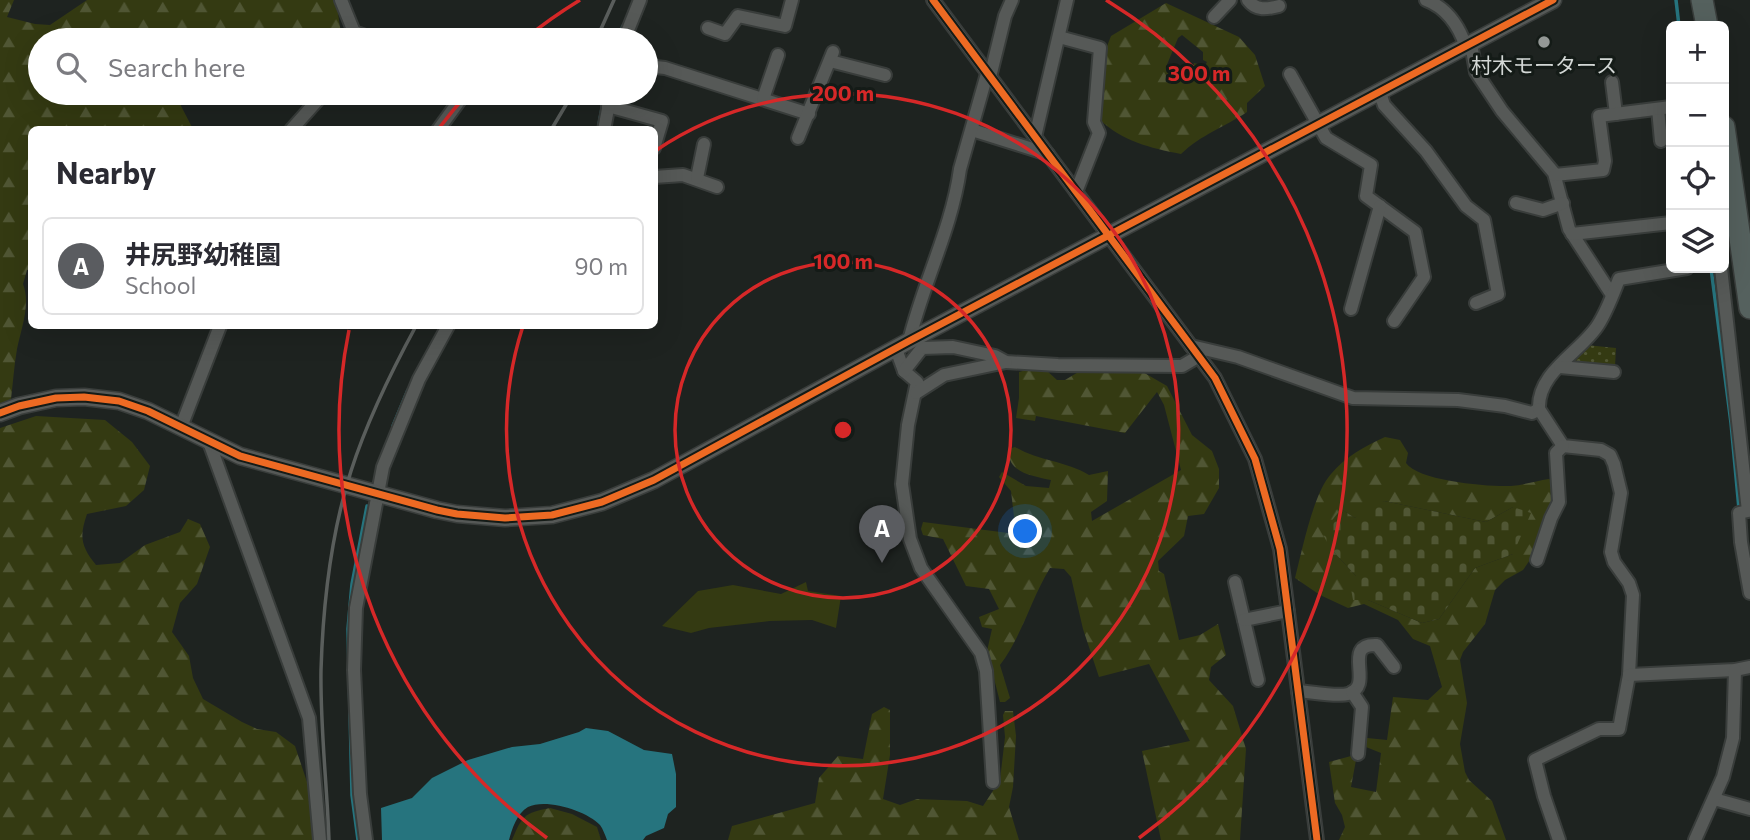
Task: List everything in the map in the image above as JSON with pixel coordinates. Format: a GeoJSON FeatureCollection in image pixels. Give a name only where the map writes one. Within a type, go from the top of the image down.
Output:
{"type":"FeatureCollection","features":[{"type":"Feature","properties":{"kind":"highway"},"geometry":{"type":"LineString","coordinates":[[1702,0],[1706,21]]}},
{"type":"Feature","properties":{"kind":"highway"},"geometry":{"type":"LineString","coordinates":[[1726,147],[1735,267],[1750,308]]}},
{"type":"Feature","properties":{"kind":"street"},"geometry":{"type":"LineString","coordinates":[[341,0],[350,28]]}},
{"type":"Feature","properties":{"kind":"street"},"geometry":{"type":"LineString","coordinates":[[629,28],[640,0]]}},
{"type":"Feature","properties":{"kind":"street"},"geometry":{"type":"LineString","coordinates":[[708,28],[725,34],[738,16],[785,26],[792,0]]}},
{"type":"Feature","properties":{"kind":"street"},"geometry":{"type":"LineString","coordinates":[[933,0],[1195,351],[1226,396],[1255,458],[1280,548],[1317,840]]}},
{"type":"Feature","properties":{"kind":"street"},"geometry":{"type":"LineString","coordinates":[[993,782],[986,671],[981,653],[921,568],[910,539],[902,484],[910,409],[917,382],[904,371],[902,345],[941,244],[1005,16],[1012,0]]}},
{"type":"Feature","properties":{"kind":"street"},"geometry":{"type":"LineString","coordinates":[[1035,138],[1067,0]]}},
{"type":"Feature","properties":{"kind":"street"},"geometry":{"type":"LineString","coordinates":[[1214,17],[1230,0]]}},
{"type":"Feature","properties":{"kind":"street"},"geometry":{"type":"LineString","coordinates":[[1248,0],[1251,5],[1267,10],[1279,6]]}},
{"type":"Feature","properties":{"kind":"street"},"geometry":{"type":"LineString","coordinates":[[1426,0],[1439,5],[1449,16],[1468,46],[1476,72],[1502,111],[1555,175],[1572,234],[1612,295]]}},
{"type":"Feature","properties":{"kind":"street"},"geometry":{"type":"LineString","coordinates":[[0,413],[56,398],[84,397],[130,404],[240,456],[437,510],[478,517],[528,517],[573,511],[653,480],[1553,0]]}},
{"type":"Feature","properties":{"kind":"street"},"geometry":{"type":"LineString","coordinates":[[1059,37],[1100,48],[1094,122],[1099,133],[1076,192]]}},
{"type":"Feature","properties":{"kind":"street"},"geometry":{"type":"LineString","coordinates":[[763,99],[778,55]]}},
{"type":"Feature","properties":{"kind":"street"},"geometry":{"type":"LineString","coordinates":[[799,138],[832,56],[885,75]]}},
{"type":"Feature","properties":{"kind":"street"},"geometry":{"type":"LineString","coordinates":[[658,67],[809,114]]}},
{"type":"Feature","properties":{"kind":"street"},"geometry":{"type":"LineString","coordinates":[[1290,74],[1326,138],[1371,165],[1367,196],[1415,232],[1424,276],[1394,321]]}},
{"type":"Feature","properties":{"kind":"street"},"geometry":{"type":"LineString","coordinates":[[1612,82],[1615,114]]}},
{"type":"Feature","properties":{"kind":"street"},"geometry":{"type":"LineString","coordinates":[[1380,93],[1384,105],[1426,151],[1466,206],[1484,220],[1498,295],[1476,303]]}},
{"type":"Feature","properties":{"kind":"street"},"geometry":{"type":"LineString","coordinates":[[295,126],[313,105]]}},
{"type":"Feature","properties":{"kind":"street"},"geometry":{"type":"LineString","coordinates":[[441,126],[456,105]]}},
{"type":"Feature","properties":{"kind":"street"},"geometry":{"type":"LineString","coordinates":[[605,126],[608,105]]}},
{"type":"Feature","properties":{"kind":"street"},"geometry":{"type":"LineString","coordinates":[[623,105],[662,121],[658,134]]}},
{"type":"Feature","properties":{"kind":"street"},"geometry":{"type":"LineString","coordinates":[[1555,175],[1603,170],[1605,161],[1599,117],[1665,108],[1661,141]]}},
{"type":"Feature","properties":{"kind":"street"},"geometry":{"type":"LineString","coordinates":[[972,130],[1048,155]]}},
{"type":"Feature","properties":{"kind":"street"},"geometry":{"type":"LineString","coordinates":[[697,178],[704,144]]}},
{"type":"Feature","properties":{"kind":"street"},"geometry":{"type":"LineString","coordinates":[[658,177],[683,175],[717,187]]}},
{"type":"Feature","properties":{"kind":"street"},"geometry":{"type":"LineString","coordinates":[[1516,203],[1543,210],[1563,203]]}},
{"type":"Feature","properties":{"kind":"street"},"geometry":{"type":"LineString","coordinates":[[1351,309],[1380,206]]}},
{"type":"Feature","properties":{"kind":"street"},"geometry":{"type":"LineString","coordinates":[[1572,234],[1666,224]]}},
{"type":"Feature","properties":{"kind":"street"},"geometry":{"type":"LineString","coordinates":[[1735,267],[1748,511],[1739,513],[1750,593]]}},
{"type":"Feature","properties":{"kind":"street"},"geometry":{"type":"LineString","coordinates":[[1559,840],[1535,760],[1599,729],[1619,729],[1629,675],[1633,595],[1611,552],[1621,493],[1617,474],[1607,453],[1563,446],[1539,409],[1539,402],[1545,384],[1598,326],[1619,279],[1666,271]]}},
{"type":"Feature","properties":{"kind":"street"},"geometry":{"type":"LineString","coordinates":[[181,426],[219,329]]}},
{"type":"Feature","properties":{"kind":"street"},"geometry":{"type":"LineString","coordinates":[[366,840],[360,794],[356,608],[377,505],[377,492],[398,426],[419,379],[446,329]]}},
{"type":"Feature","properties":{"kind":"street"},"geometry":{"type":"LineString","coordinates":[[904,371],[922,348],[953,347],[995,356],[1006,362]]}},
{"type":"Feature","properties":{"kind":"street"},"geometry":{"type":"LineString","coordinates":[[916,393],[944,375],[1006,362],[1182,366],[1195,351]]}},
{"type":"Feature","properties":{"kind":"street"},"geometry":{"type":"LineString","coordinates":[[1195,351],[1238,357],[1353,398],[1458,400],[1505,406],[1532,413],[1539,409]]}},
{"type":"Feature","properties":{"kind":"street"},"geometry":{"type":"LineString","coordinates":[[1560,367],[1614,372]]}},
{"type":"Feature","properties":{"kind":"street"},"geometry":{"type":"LineString","coordinates":[[209,442],[309,718],[320,840]]}},
{"type":"Feature","properties":{"kind":"street"},"geometry":{"type":"LineString","coordinates":[[1537,560],[1559,502],[1556,453],[1563,446]]}},
{"type":"Feature","properties":{"kind":"street"},"geometry":{"type":"LineString","coordinates":[[1235,582],[1258,680]]}},
{"type":"Feature","properties":{"kind":"street"},"geometry":{"type":"LineString","coordinates":[[1244,620],[1288,611]]}},
{"type":"Feature","properties":{"kind":"street"},"geometry":{"type":"LineString","coordinates":[[1298,691],[1352,692],[1360,684],[1359,655],[1363,649],[1377,645],[1394,667]]}},
{"type":"Feature","properties":{"kind":"street"},"geometry":{"type":"LineString","coordinates":[[1629,675],[1750,667]]}},
{"type":"Feature","properties":{"kind":"street"},"geometry":{"type":"LineString","coordinates":[[1695,840],[1723,778],[1733,738],[1735,670]]}},
{"type":"Feature","properties":{"kind":"street"},"geometry":{"type":"LineString","coordinates":[[1352,692],[1362,707],[1358,754]]}},
{"type":"Feature","properties":{"kind":"street"},"geometry":{"type":"LineString","coordinates":[[1714,799],[1750,808]]}},
{"type":"Feature","properties":{"kind":"green space"},"geometry":{"type":"Polygon","coordinates":[[[0,0],[14,0],[7,17],[50,25],[87,0],[336,0],[340,28],[28,28],[28,105],[181,105],[191,126],[28,126],[28,270],[23,284],[26,308],[16,355],[11,399],[0,404],[0,0]]]}},
{"type":"Feature","properties":{"kind":"green space"},"geometry":{"type":"Polygon","coordinates":[[[1166,3],[1239,37],[1255,55],[1265,86],[1247,103],[1247,112],[1205,136],[1181,154],[1147,146],[1117,133],[1099,119],[1104,54],[1111,36],[1166,3]],[[1182,35],[1178,38],[1166,67],[1176,77],[1190,79],[1194,63],[1205,66],[1207,62],[1203,60],[1203,52],[1182,35]]]}},
{"type":"Feature","properties":{"kind":"green space"},"geometry":{"type":"Polygon","coordinates":[[[1586,345],[1616,348],[1615,367],[1567,363],[1586,345]]]}},
{"type":"Feature","properties":{"kind":"green space"},"geometry":{"type":"Polygon","coordinates":[[[1030,369],[1046,370],[1057,380],[1065,380],[1080,371],[1141,371],[1167,386],[1192,435],[1212,451],[1219,469],[1219,488],[1204,514],[1188,516],[1184,536],[1158,561],[1159,571],[1164,574],[1179,640],[1200,635],[1218,624],[1226,655],[1211,667],[1209,680],[1233,706],[1246,749],[1240,840],[1161,840],[1142,751],[1190,741],[1149,664],[1099,677],[1083,629],[1071,577],[1064,569],[1050,568],[1000,665],[1010,698],[1000,702],[987,651],[992,629],[982,627],[979,617],[999,609],[989,589],[966,586],[943,539],[923,535],[923,522],[1016,534],[1011,491],[999,477],[1002,472],[1026,486],[1049,488],[1051,480],[1029,475],[1016,468],[1009,457],[1009,449],[1015,447],[1089,475],[1108,471],[1107,501],[1091,512],[1092,521],[1181,470],[1164,405],[1157,392],[1125,433],[1036,416],[1035,421],[1016,418],[1019,372],[1030,369]]]}},
{"type":"Feature","properties":{"kind":"green space"},"geometry":{"type":"Polygon","coordinates":[[[36,416],[105,420],[132,442],[150,466],[144,490],[126,506],[87,514],[83,541],[96,565],[120,563],[145,545],[180,532],[188,519],[200,524],[210,547],[197,584],[180,603],[172,632],[189,656],[193,678],[203,699],[257,729],[276,732],[295,746],[312,797],[314,840],[0,840],[0,428],[36,416]]]}},
{"type":"Feature","properties":{"kind":"green space"},"geometry":{"type":"Polygon","coordinates":[[[1385,437],[1400,440],[1408,453],[1406,463],[1413,469],[1438,478],[1500,486],[1549,479],[1555,483],[1555,497],[1534,554],[1523,570],[1505,580],[1495,590],[1485,624],[1460,660],[1467,703],[1460,744],[1465,772],[1469,780],[1492,801],[1506,840],[1339,840],[1345,827],[1335,803],[1329,762],[1351,756],[1356,760],[1351,787],[1376,792],[1381,753],[1366,747],[1367,738],[1387,740],[1393,697],[1428,700],[1442,687],[1430,646],[1413,639],[1398,620],[1364,604],[1348,608],[1320,595],[1295,578],[1309,523],[1325,483],[1343,462],[1385,437]],[[1384,501],[1355,518],[1341,509],[1331,549],[1356,576],[1368,600],[1422,623],[1439,619],[1475,568],[1513,554],[1513,507],[1486,522],[1384,501]]]}},
{"type":"Feature","properties":{"kind":"green space"},"geometry":{"type":"Polygon","coordinates":[[[1384,501],[1486,522],[1513,507],[1531,513],[1513,554],[1475,568],[1439,619],[1422,623],[1368,600],[1353,600],[1350,583],[1356,576],[1331,549],[1322,533],[1341,509],[1355,518],[1366,507],[1384,501]]]}},
{"type":"Feature","properties":{"kind":"green space"},"geometry":{"type":"Polygon","coordinates":[[[806,582],[808,591],[841,596],[836,628],[812,620],[770,621],[709,628],[691,633],[662,626],[698,591],[733,585],[781,594],[806,582]]]}},
{"type":"Feature","properties":{"kind":"green space"},"geometry":{"type":"Polygon","coordinates":[[[884,707],[890,710],[890,755],[883,799],[900,805],[917,799],[967,801],[983,806],[1000,780],[1005,737],[1003,715],[1005,711],[1013,711],[1016,736],[1009,807],[1019,840],[728,840],[732,826],[815,803],[819,778],[838,756],[863,759],[872,714],[884,707]]]}},
{"type":"Feature","properties":{"kind":"green space"},"geometry":{"type":"Polygon","coordinates":[[[550,808],[572,814],[597,827],[601,840],[512,840],[525,817],[550,808]]]}},
{"type":"Feature","properties":{"kind":"water"},"geometry":{"type":"Polygon","coordinates":[[[586,728],[608,731],[644,750],[672,754],[676,774],[676,807],[668,814],[664,828],[643,840],[607,840],[600,825],[586,815],[566,807],[545,804],[528,807],[521,813],[509,840],[382,840],[381,808],[412,798],[432,778],[468,760],[512,747],[540,744],[586,728]]]}},
{"type":"Feature","properties":{"kind":"waterway"},"geometry":{"type":"LineString","coordinates":[[1676,0],[1678,21]]}},
{"type":"Feature","properties":{"kind":"waterway"},"geometry":{"type":"LineString","coordinates":[[599,124],[603,105]]}},
{"type":"Feature","properties":{"kind":"waterway"},"geometry":{"type":"LineString","coordinates":[[1712,273],[1739,509]]}},
{"type":"Feature","properties":{"kind":"waterway"},"geometry":{"type":"LineString","coordinates":[[393,426],[408,390]]}},
{"type":"Feature","properties":{"kind":"waterway"},"geometry":{"type":"LineString","coordinates":[[358,840],[352,795],[348,629],[352,584],[367,506]]}},
{"type":"Feature","properties":{"kind":"railway"},"geometry":{"type":"LineString","coordinates":[[601,28],[614,0]]}},
{"type":"Feature","properties":{"kind":"railway"},"geometry":{"type":"LineString","coordinates":[[553,126],[566,105]]}},
{"type":"Feature","properties":{"kind":"railway"},"geometry":{"type":"LineString","coordinates":[[329,840],[321,670],[326,595],[333,544],[344,495],[364,434],[414,329]]}},
{"type":"Feature","properties":{"kind":"cycle path"},"geometry":{"type":"LineString","coordinates":[[933,0],[1215,378],[1255,459],[1280,549],[1317,840]]}},
{"type":"Feature","properties":{"kind":"cycle path"},"geometry":{"type":"LineString","coordinates":[[0,413],[56,398],[84,397],[119,401],[148,411],[240,456],[457,514],[505,518],[552,515],[602,502],[654,480],[909,341],[1553,0]]}},
{"type":"Feature","properties":{"kind":"place","name":"村木モータース"},"geometry":{"type":"Point","coordinates":[1544,42]}},
{"type":"Feature","properties":{"kind":"place","name":"井尻野幼稚園"},"geometry":{"type":"Point","coordinates":[882,563]}}]}
